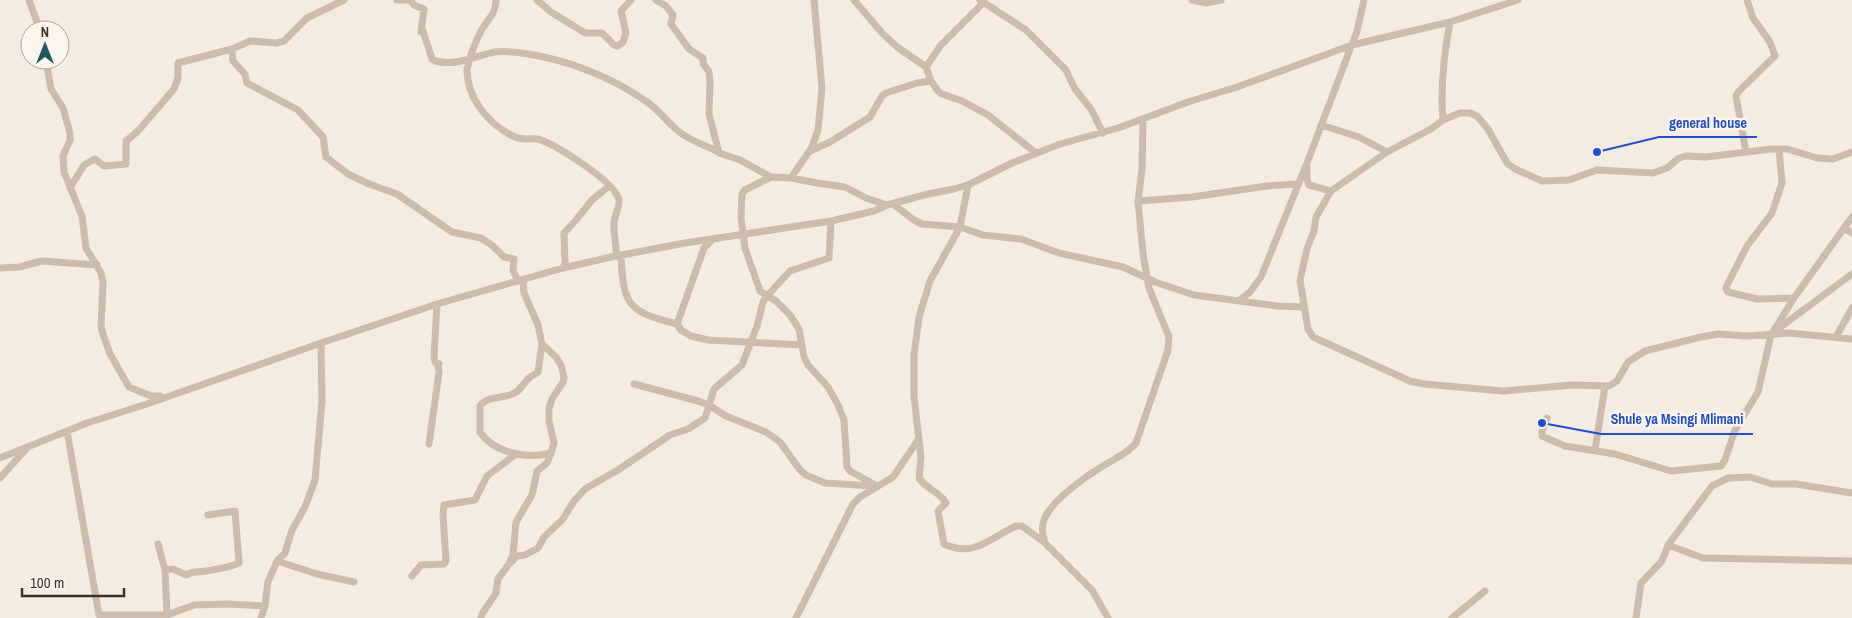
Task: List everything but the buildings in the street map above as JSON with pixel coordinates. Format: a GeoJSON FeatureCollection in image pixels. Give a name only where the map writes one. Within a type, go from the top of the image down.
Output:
{"type":"FeatureCollection","features":[{"type":"Feature","properties":{"kind":"street"},"geometry":{"type":"LineString","coordinates":[[30,0],[37,20]]}},
{"type":"Feature","properties":{"kind":"street"},"geometry":{"type":"LineString","coordinates":[[70,188],[84,165],[96,159],[104,166],[126,164],[126,141],[138,131],[174,89],[178,78],[178,63],[232,49],[250,41],[276,43],[284,41],[306,18],[344,0]]}},
{"type":"Feature","properties":{"kind":"street"},"geometry":{"type":"LineString","coordinates":[[396,0],[410,0],[414,5],[424,10],[421,32],[423,31],[432,59],[435,61],[469,60],[492,52],[511,51],[546,57],[590,71],[615,82],[644,100],[657,109],[676,130],[724,156],[740,160],[771,177],[845,186],[866,198],[890,204],[922,224],[960,227],[983,235],[1021,239],[1059,253],[1119,266],[1165,286],[1194,295],[1303,308]]}},
{"type":"Feature","properties":{"kind":"street"},"geometry":{"type":"LineString","coordinates":[[496,0],[492,18],[481,32],[469,60],[467,75],[473,99],[488,117],[515,137],[538,139],[575,158],[604,180],[619,200],[614,221],[622,275],[628,300],[632,306],[648,316],[677,324]]}},
{"type":"Feature","properties":{"kind":"street"},"geometry":{"type":"LineString","coordinates":[[537,0],[551,12],[585,33],[602,34],[614,45],[618,46],[623,42],[626,32],[621,11],[630,0]]}},
{"type":"Feature","properties":{"kind":"street"},"geometry":{"type":"LineString","coordinates":[[656,0],[666,6],[673,15],[671,24],[688,49],[703,58],[703,63],[709,72],[709,114],[717,151]]}},
{"type":"Feature","properties":{"kind":"street"},"geometry":{"type":"LineString","coordinates":[[791,178],[810,151],[818,130],[822,88],[814,0]]}},
{"type":"Feature","properties":{"kind":"street"},"geometry":{"type":"LineString","coordinates":[[854,0],[882,34],[926,67],[931,81],[942,94],[962,101],[988,115],[1036,153]]}},
{"type":"Feature","properties":{"kind":"street"},"geometry":{"type":"LineString","coordinates":[[1192,0],[1206,3],[1221,0]]}},
{"type":"Feature","properties":{"kind":"street"},"geometry":{"type":"LineString","coordinates":[[1240,300],[1250,292],[1261,278],[1352,45],[1364,0]]}},
{"type":"Feature","properties":{"kind":"street"},"geometry":{"type":"LineString","coordinates":[[0,458],[67,430],[437,304],[563,268],[686,243],[831,221],[874,211],[890,204],[928,194],[968,186],[1012,163],[1060,144],[1103,133],[1352,45],[1450,22],[1518,0]]}},
{"type":"Feature","properties":{"kind":"street"},"geometry":{"type":"LineString","coordinates":[[1746,152],[1736,96],[1775,56],[1770,42],[1753,18],[1747,0]]}},
{"type":"Feature","properties":{"kind":"street"},"geometry":{"type":"LineString","coordinates":[[926,67],[941,45],[982,1],[1026,30],[1066,70],[1075,89],[1091,109],[1103,133]]}},
{"type":"Feature","properties":{"kind":"street"},"geometry":{"type":"LineString","coordinates":[[1443,120],[1441,102],[1444,54],[1450,22]]}},
{"type":"Feature","properties":{"kind":"street"},"geometry":{"type":"LineString","coordinates":[[232,49],[233,61],[245,74],[247,83],[298,110],[321,133],[325,140],[326,157],[348,174],[397,194],[452,232],[476,236],[493,246],[504,257],[514,259],[513,272],[520,280],[535,316],[542,344],[537,373],[528,378],[523,387],[516,392],[484,401],[480,406],[480,432],[489,442],[516,454],[534,457],[551,453]]}},
{"type":"Feature","properties":{"kind":"street"},"geometry":{"type":"LineString","coordinates":[[48,70],[51,89],[62,108],[70,132],[70,140],[63,159],[64,172],[82,216],[86,248],[97,265],[103,282],[102,332],[110,354],[128,388],[151,396],[165,396]]}},
{"type":"Feature","properties":{"kind":"street"},"geometry":{"type":"LineString","coordinates":[[810,151],[830,142],[870,117],[882,96],[886,93],[917,83],[931,81]]}},
{"type":"Feature","properties":{"kind":"street"},"geometry":{"type":"LineString","coordinates":[[1852,152],[1833,159],[1818,158],[1787,149],[1706,157],[1683,157],[1667,168],[1653,173],[1597,170],[1569,180],[1542,182],[1507,163],[1488,129],[1477,116],[1470,113],[1460,113],[1443,120],[1431,129],[1387,152],[1332,191],[1316,217],[1314,231],[1306,249],[1300,280],[1303,308],[1308,329],[1317,340],[1410,381],[1424,384],[1503,391],[1572,385],[1605,386],[1617,381],[1628,362],[1645,351],[1701,337],[1718,334],[1743,336],[1788,333],[1852,339]]}},
{"type":"Feature","properties":{"kind":"street"},"geometry":{"type":"LineString","coordinates":[[1045,543],[1042,530],[1043,524],[1052,505],[1091,473],[1130,450],[1136,443],[1170,344],[1146,277],[1138,200],[1142,169],[1143,119]]}},
{"type":"Feature","properties":{"kind":"street"},"geometry":{"type":"LineString","coordinates":[[1321,125],[1366,140],[1387,152]]}},
{"type":"Feature","properties":{"kind":"street"},"geometry":{"type":"LineString","coordinates":[[1779,149],[1782,183],[1772,213],[1748,246],[1726,288],[1728,292],[1757,299],[1794,298]]}},
{"type":"Feature","properties":{"kind":"street"},"geometry":{"type":"LineString","coordinates":[[1307,163],[1307,180],[1309,185],[1332,191]]}},
{"type":"Feature","properties":{"kind":"street"},"geometry":{"type":"LineString","coordinates":[[771,177],[745,190],[742,194],[741,217],[745,248],[758,288],[762,293],[783,307],[790,315],[799,329],[804,357],[808,365],[828,387],[840,410],[844,420],[847,467],[850,471],[877,486]]}},
{"type":"Feature","properties":{"kind":"street"},"geometry":{"type":"LineString","coordinates":[[1138,200],[1192,197],[1267,186],[1298,184]]}},
{"type":"Feature","properties":{"kind":"street"},"geometry":{"type":"LineString","coordinates":[[563,268],[565,262],[564,233],[592,200],[609,186]]}},
{"type":"Feature","properties":{"kind":"street"},"geometry":{"type":"LineString","coordinates":[[968,186],[960,227],[930,281],[918,317],[914,356],[914,396],[921,460],[920,478],[929,489],[942,497],[946,503],[938,511],[944,544],[961,550],[971,549],[1019,525],[1026,528],[1045,543],[1092,590],[1108,618]]}},
{"type":"Feature","properties":{"kind":"street"},"geometry":{"type":"LineString","coordinates":[[1547,418],[1542,433],[1544,438],[1565,446],[1616,454],[1671,471],[1721,466],[1725,460],[1735,430],[1758,392],[1771,334],[1794,298],[1852,217]]}},
{"type":"Feature","properties":{"kind":"street"},"geometry":{"type":"LineString","coordinates":[[482,618],[482,614],[496,593],[498,579],[509,564],[517,556],[525,555],[538,548],[544,537],[563,519],[569,508],[585,489],[618,470],[670,435],[705,418],[714,389],[742,365],[757,326],[763,302],[767,296],[790,272],[828,258],[831,221]]}},
{"type":"Feature","properties":{"kind":"street"},"geometry":{"type":"LineString","coordinates":[[1844,228],[1852,233]]}},
{"type":"Feature","properties":{"kind":"street"},"geometry":{"type":"LineString","coordinates":[[712,240],[704,248],[677,324],[680,330],[708,340],[802,345]]}},
{"type":"Feature","properties":{"kind":"street"},"geometry":{"type":"LineString","coordinates":[[0,268],[19,267],[42,260],[97,265]]}},
{"type":"Feature","properties":{"kind":"street"},"geometry":{"type":"LineString","coordinates":[[1771,334],[1852,274]]}},
{"type":"Feature","properties":{"kind":"street"},"geometry":{"type":"LineString","coordinates":[[429,444],[439,372],[439,364],[435,362],[434,356],[437,304]]}},
{"type":"Feature","properties":{"kind":"street"},"geometry":{"type":"LineString","coordinates":[[1836,337],[1852,308]]}},
{"type":"Feature","properties":{"kind":"street"},"geometry":{"type":"LineString","coordinates":[[261,618],[265,606],[268,582],[277,561],[285,553],[292,530],[305,507],[315,480],[322,401],[321,342]]}},
{"type":"Feature","properties":{"kind":"street"},"geometry":{"type":"LineString","coordinates":[[509,564],[513,555],[516,522],[532,495],[538,471],[547,463],[554,443],[549,421],[549,408],[564,377],[556,357],[542,344]]}},
{"type":"Feature","properties":{"kind":"street"},"geometry":{"type":"LineString","coordinates":[[634,384],[709,405],[726,416],[770,434],[780,442],[800,470],[806,475],[825,483],[877,486]]}},
{"type":"Feature","properties":{"kind":"street"},"geometry":{"type":"LineString","coordinates":[[1595,450],[1605,386]]}},
{"type":"Feature","properties":{"kind":"street"},"geometry":{"type":"LineString","coordinates":[[67,430],[100,615],[167,616],[194,605],[265,606]]}},
{"type":"Feature","properties":{"kind":"street"},"geometry":{"type":"LineString","coordinates":[[796,618],[847,514],[860,497],[893,477],[918,440]]}},
{"type":"Feature","properties":{"kind":"street"},"geometry":{"type":"LineString","coordinates":[[0,478],[28,446]]}},
{"type":"Feature","properties":{"kind":"street"},"geometry":{"type":"LineString","coordinates":[[412,576],[421,565],[444,564],[446,562],[444,505],[475,500],[487,476],[516,454]]}},
{"type":"Feature","properties":{"kind":"street"},"geometry":{"type":"LineString","coordinates":[[1636,618],[1641,582],[1662,561],[1668,545],[1707,490],[1722,480],[1750,477],[1772,484],[1796,484],[1852,493]]}},
{"type":"Feature","properties":{"kind":"street"},"geometry":{"type":"LineString","coordinates":[[165,570],[173,569],[186,575],[194,571],[203,572],[226,569],[239,563],[235,512],[208,515]]}},
{"type":"Feature","properties":{"kind":"street"},"geometry":{"type":"LineString","coordinates":[[158,544],[165,570],[167,616]]}},
{"type":"Feature","properties":{"kind":"street"},"geometry":{"type":"LineString","coordinates":[[1668,545],[1703,558],[1852,561]]}},
{"type":"Feature","properties":{"kind":"street"},"geometry":{"type":"LineString","coordinates":[[277,561],[317,574],[354,582]]}},
{"type":"Feature","properties":{"kind":"street"},"geometry":{"type":"LineString","coordinates":[[1452,618],[1485,592]]}},
{"type":"Feature","properties":{"kind":"place","name":"general house"},"geometry":{"type":"Point","coordinates":[1597,152]}},
{"type":"Feature","properties":{"kind":"place","name":"Shule ya Msingi Mlimani"},"geometry":{"type":"Point","coordinates":[1542,423]}}]}
